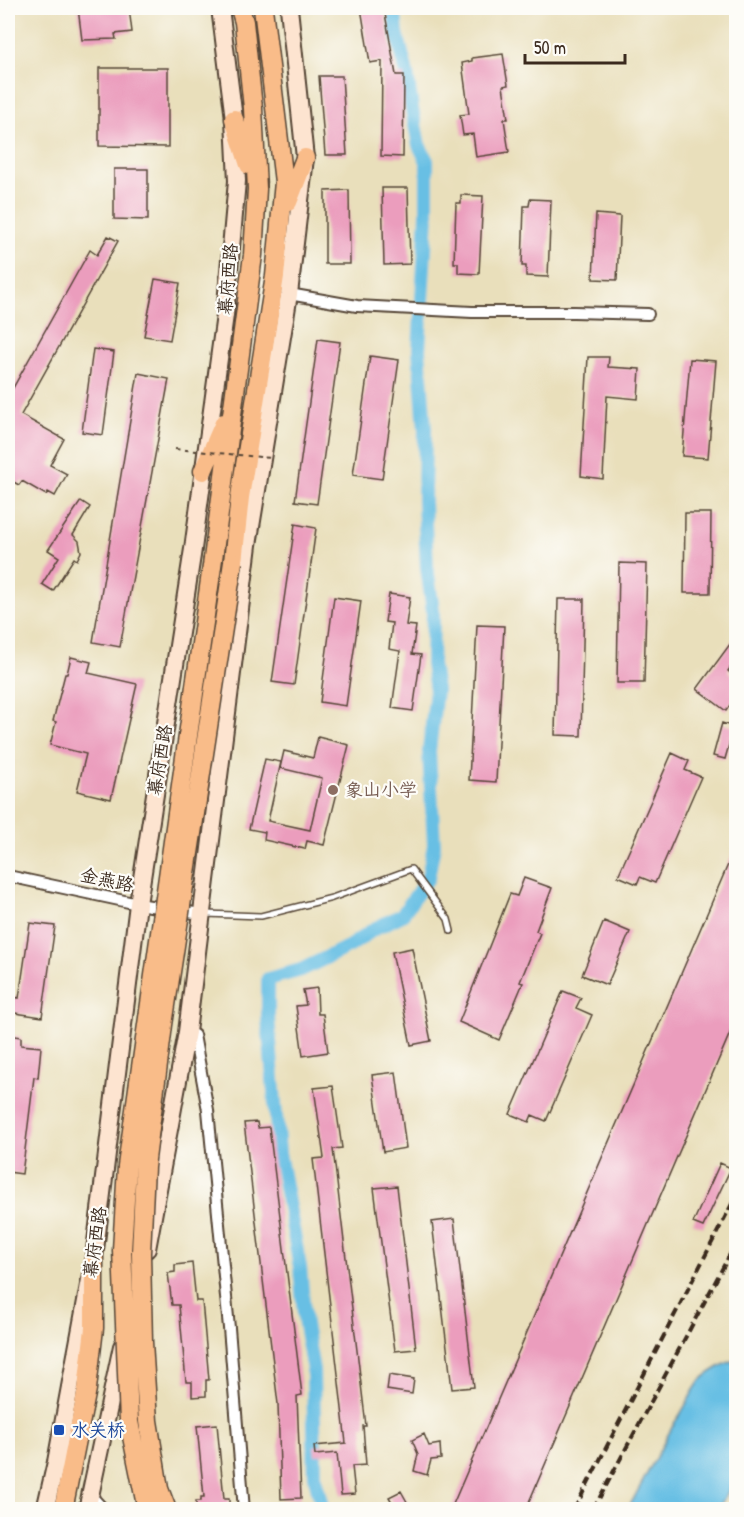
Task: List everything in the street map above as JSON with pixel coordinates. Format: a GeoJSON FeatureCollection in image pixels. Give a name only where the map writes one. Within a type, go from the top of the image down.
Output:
{"type":"FeatureCollection","features":[{"type":"Feature","properties":{"kind":"highway","name":"幕府西路"},"geometry":{"type":"LineString","coordinates":[[147,1509],[129,1422],[122,1250],[127,1166],[213,559],[253,255],[257,189],[253,108],[244,22],[240,8]]}},
{"type":"Feature","properties":{"kind":"highway"},"geometry":{"type":"LineString","coordinates":[[167,1509],[159,1489],[148,1421],[141,1253],[145,1167],[163,1025],[233,562],[240,497],[275,276],[284,182],[263,8]]}},
{"type":"Feature","properties":{"kind":"highway"},"geometry":{"type":"LineString","coordinates":[[234,119],[257,189]]}},
{"type":"Feature","properties":{"kind":"highway"},"geometry":{"type":"LineString","coordinates":[[279,226],[304,158]]}},
{"type":"Feature","properties":{"kind":"highway"},"geometry":{"type":"LineString","coordinates":[[203,471],[233,402]]}},
{"type":"Feature","properties":{"kind":"highway"},"geometry":{"type":"LineString","coordinates":[[240,497],[249,541]]}},
{"type":"Feature","properties":{"kind":"highway"},"geometry":{"type":"LineString","coordinates":[[63,1509],[88,1379],[94,1328],[94,1258]]}},
{"type":"Feature","properties":{"kind":"main road","name":"幕府西路"},"geometry":{"type":"LineString","coordinates":[[45,1509],[94,1258],[138,903],[225,315],[236,192],[234,119],[220,8]]}},
{"type":"Feature","properties":{"kind":"main road"},"geometry":{"type":"LineString","coordinates":[[88,1502],[121,1352],[146,1254],[187,1032],[249,541],[290,294],[304,158],[289,8]]}},
{"type":"Feature","properties":{"kind":"main road"},"geometry":{"type":"LineString","coordinates":[[151,819],[170,837],[183,839],[199,835],[213,823]]}},
{"type":"Feature","properties":{"kind":"main road"},"geometry":{"type":"LineString","coordinates":[[173,1108],[161,1084],[156,1039],[174,909]]}},
{"type":"Feature","properties":{"kind":"main road"},"geometry":{"type":"LineString","coordinates":[[128,987],[140,977],[153,979],[162,991]]}},
{"type":"Feature","properties":{"kind":"street"},"geometry":{"type":"LineString","coordinates":[[290,294],[357,306],[392,308],[648,314]]}},
{"type":"Feature","properties":{"kind":"street","name":"金燕路"},"geometry":{"type":"LineString","coordinates":[[8,876],[201,914]]}},
{"type":"Feature","properties":{"kind":"street"},"geometry":{"type":"LineString","coordinates":[[187,1032],[194,1035],[208,1110],[244,1509]]}},
{"type":"Feature","properties":{"kind":"street"},"geometry":{"type":"LineString","coordinates":[[88,1502],[104,1509]]}},
{"type":"Feature","properties":{"kind":"lane"},"geometry":{"type":"LineString","coordinates":[[201,914],[261,916],[332,898],[411,869],[448,919],[451,931]]}},
{"type":"Feature","properties":{"kind":"path"},"geometry":{"type":"LineString","coordinates":[[175,449],[271,458]]}},
{"type":"Feature","properties":{"kind":"water"},"geometry":{"type":"Polygon","coordinates":[[[736,1360],[736,1478],[718,1509],[628,1509],[700,1381],[717,1368],[736,1360]]]}},
{"type":"Feature","properties":{"kind":"building"},"geometry":{"type":"Polygon","coordinates":[[[78,8],[129,8],[132,32],[115,34],[116,39],[82,40],[78,8]]]}},
{"type":"Feature","properties":{"kind":"building"},"geometry":{"type":"Polygon","coordinates":[[[361,8],[384,8],[396,75],[404,75],[403,157],[381,156],[382,61],[370,63],[361,8]]]}},
{"type":"Feature","properties":{"kind":"building"},"geometry":{"type":"Polygon","coordinates":[[[503,54],[508,85],[503,86],[508,119],[504,119],[509,152],[476,157],[473,134],[463,135],[460,115],[469,114],[462,63],[472,61],[472,58],[503,54]]]}},
{"type":"Feature","properties":{"kind":"building"},"geometry":{"type":"Polygon","coordinates":[[[99,68],[168,68],[168,147],[99,146],[99,68]]]}},
{"type":"Feature","properties":{"kind":"building"},"geometry":{"type":"Polygon","coordinates":[[[319,76],[342,76],[347,155],[325,155],[319,76]]]}},
{"type":"Feature","properties":{"kind":"building"},"geometry":{"type":"Polygon","coordinates":[[[114,169],[148,169],[148,220],[114,219],[114,169]]]}},
{"type":"Feature","properties":{"kind":"building"},"geometry":{"type":"Polygon","coordinates":[[[382,188],[408,188],[410,264],[384,265],[382,188]]]}},
{"type":"Feature","properties":{"kind":"building"},"geometry":{"type":"Polygon","coordinates":[[[349,190],[350,264],[325,264],[325,191],[349,190]]]}},
{"type":"Feature","properties":{"kind":"building"},"geometry":{"type":"Polygon","coordinates":[[[461,195],[483,196],[479,274],[458,273],[458,263],[454,263],[456,203],[461,203],[461,195]]]}},
{"type":"Feature","properties":{"kind":"building"},"geometry":{"type":"Polygon","coordinates":[[[530,199],[551,200],[548,277],[526,276],[526,266],[522,266],[524,206],[529,206],[530,199]]]}},
{"type":"Feature","properties":{"kind":"building"},"geometry":{"type":"Polygon","coordinates":[[[596,214],[620,216],[617,280],[593,279],[596,214]]]}},
{"type":"Feature","properties":{"kind":"building"},"geometry":{"type":"Polygon","coordinates":[[[108,236],[118,241],[21,415],[64,439],[50,465],[67,474],[55,496],[48,492],[46,495],[22,481],[19,485],[8,479],[8,397],[90,250],[97,255],[108,236]]]}},
{"type":"Feature","properties":{"kind":"building"},"geometry":{"type":"Polygon","coordinates":[[[155,279],[180,283],[170,340],[144,336],[155,279]]]}},
{"type":"Feature","properties":{"kind":"building"},"geometry":{"type":"Polygon","coordinates":[[[318,339],[340,342],[317,504],[295,501],[318,339]]]}},
{"type":"Feature","properties":{"kind":"building"},"geometry":{"type":"Polygon","coordinates":[[[93,349],[114,352],[103,435],[82,432],[93,349]]]}},
{"type":"Feature","properties":{"kind":"building"},"geometry":{"type":"Polygon","coordinates":[[[370,356],[399,360],[382,479],[353,475],[370,356]]]}},
{"type":"Feature","properties":{"kind":"building"},"geometry":{"type":"Polygon","coordinates":[[[588,357],[609,357],[608,367],[640,369],[638,399],[607,396],[603,479],[581,476],[588,357]]]}},
{"type":"Feature","properties":{"kind":"building"},"geometry":{"type":"Polygon","coordinates":[[[690,359],[716,361],[708,458],[682,456],[690,359]]]}},
{"type":"Feature","properties":{"kind":"building"},"geometry":{"type":"Polygon","coordinates":[[[138,373],[169,379],[120,647],[93,642],[138,373]]]}},
{"type":"Feature","properties":{"kind":"building"},"geometry":{"type":"Polygon","coordinates":[[[81,501],[90,507],[73,535],[79,541],[81,552],[77,560],[74,558],[53,591],[42,584],[59,557],[48,550],[81,501]]]}},
{"type":"Feature","properties":{"kind":"building"},"geometry":{"type":"Polygon","coordinates":[[[685,513],[711,513],[710,593],[684,593],[685,513]]]}},
{"type":"Feature","properties":{"kind":"building"},"geometry":{"type":"Polygon","coordinates":[[[295,524],[316,528],[294,685],[272,682],[295,524]]]}},
{"type":"Feature","properties":{"kind":"building"},"geometry":{"type":"Polygon","coordinates":[[[619,563],[647,564],[644,683],[617,683],[619,563]]]}},
{"type":"Feature","properties":{"kind":"building"},"geometry":{"type":"Polygon","coordinates":[[[389,594],[410,597],[406,625],[416,626],[412,654],[421,655],[413,711],[392,708],[400,651],[389,649],[392,623],[385,622],[389,594]]]}},
{"type":"Feature","properties":{"kind":"building"},"geometry":{"type":"Polygon","coordinates":[[[334,597],[361,601],[346,706],[320,702],[334,597]]]}},
{"type":"Feature","properties":{"kind":"building"},"geometry":{"type":"Polygon","coordinates":[[[558,599],[584,599],[581,736],[555,735],[558,599]]]}},
{"type":"Feature","properties":{"kind":"building"},"geometry":{"type":"Polygon","coordinates":[[[477,625],[504,626],[496,782],[469,780],[477,625]]]}},
{"type":"Feature","properties":{"kind":"building"},"geometry":{"type":"Polygon","coordinates":[[[736,636],[736,660],[728,671],[736,678],[736,696],[726,711],[697,689],[736,636]]]}},
{"type":"Feature","properties":{"kind":"building"},"geometry":{"type":"Polygon","coordinates":[[[71,657],[91,662],[88,673],[137,684],[111,799],[77,791],[86,754],[50,745],[56,722],[53,721],[71,657]]]}},
{"type":"Feature","properties":{"kind":"building"},"geometry":{"type":"Polygon","coordinates":[[[722,723],[734,727],[725,759],[713,756],[722,723]]]}},
{"type":"Feature","properties":{"kind":"building"},"geometry":{"type":"Polygon","coordinates":[[[318,737],[349,745],[324,845],[307,841],[305,849],[264,840],[265,832],[249,829],[265,759],[281,762],[268,821],[310,830],[322,778],[280,768],[284,751],[313,758],[318,737]]]}},
{"type":"Feature","properties":{"kind":"building"},"geometry":{"type":"Polygon","coordinates":[[[672,753],[689,761],[685,770],[701,777],[655,883],[640,877],[637,884],[618,876],[672,753]]]}},
{"type":"Feature","properties":{"kind":"building"},"geometry":{"type":"Polygon","coordinates":[[[736,846],[736,1019],[526,1509],[451,1509],[736,846]]]}},
{"type":"Feature","properties":{"kind":"building"},"geometry":{"type":"Polygon","coordinates":[[[524,878],[552,888],[536,931],[540,933],[520,982],[523,983],[499,1040],[459,1022],[510,894],[517,896],[524,878]]]}},
{"type":"Feature","properties":{"kind":"building"},"geometry":{"type":"Polygon","coordinates":[[[604,921],[630,932],[607,985],[582,975],[604,921]]]}},
{"type":"Feature","properties":{"kind":"building"},"geometry":{"type":"Polygon","coordinates":[[[30,923],[55,926],[42,1017],[8,1012],[8,996],[19,998],[30,923]]]}},
{"type":"Feature","properties":{"kind":"building"},"geometry":{"type":"Polygon","coordinates":[[[412,948],[431,1041],[411,1045],[392,952],[412,948]]]}},
{"type":"Feature","properties":{"kind":"building"},"geometry":{"type":"Polygon","coordinates":[[[317,988],[318,1014],[323,1014],[328,1052],[303,1056],[296,1006],[306,1005],[303,990],[317,988]]]}},
{"type":"Feature","properties":{"kind":"building"},"geometry":{"type":"Polygon","coordinates":[[[563,991],[581,998],[576,1008],[592,1015],[546,1121],[532,1115],[529,1122],[510,1114],[563,991]]]}},
{"type":"Feature","properties":{"kind":"building"},"geometry":{"type":"Polygon","coordinates":[[[8,1035],[21,1037],[21,1045],[41,1047],[38,1078],[34,1077],[22,1174],[8,1172],[8,1035]]]}},
{"type":"Feature","properties":{"kind":"building"},"geometry":{"type":"Polygon","coordinates":[[[396,1072],[406,1148],[383,1152],[372,1075],[396,1072]]]}},
{"type":"Feature","properties":{"kind":"building"},"geometry":{"type":"Polygon","coordinates":[[[333,1086],[342,1148],[333,1149],[366,1426],[363,1426],[366,1465],[352,1466],[355,1494],[341,1495],[337,1453],[315,1455],[314,1446],[346,1443],[313,1159],[324,1158],[314,1088],[333,1086]]]}},
{"type":"Feature","properties":{"kind":"building"},"geometry":{"type":"Polygon","coordinates":[[[257,1122],[258,1128],[269,1127],[302,1395],[297,1396],[301,1498],[281,1499],[278,1404],[244,1123],[257,1122]]]}},
{"type":"Feature","properties":{"kind":"building"},"geometry":{"type":"Polygon","coordinates":[[[720,1163],[731,1168],[703,1227],[693,1223],[720,1163]]]}},
{"type":"Feature","properties":{"kind":"building"},"geometry":{"type":"Polygon","coordinates":[[[397,1186],[416,1349],[395,1351],[374,1188],[397,1186]]]}},
{"type":"Feature","properties":{"kind":"building"},"geometry":{"type":"Polygon","coordinates":[[[454,1219],[474,1387],[452,1389],[432,1222],[454,1219]]]}},
{"type":"Feature","properties":{"kind":"building"},"geometry":{"type":"Polygon","coordinates":[[[192,1263],[196,1301],[202,1301],[209,1380],[206,1380],[206,1396],[192,1397],[192,1382],[186,1382],[179,1305],[172,1305],[168,1273],[175,1272],[175,1265],[192,1263]]]}},
{"type":"Feature","properties":{"kind":"building"},"geometry":{"type":"Polygon","coordinates":[[[389,1375],[414,1379],[412,1394],[387,1390],[389,1375]]]}},
{"type":"Feature","properties":{"kind":"building"},"geometry":{"type":"Polygon","coordinates":[[[217,1424],[224,1499],[229,1499],[229,1509],[196,1509],[196,1501],[201,1501],[201,1497],[204,1497],[197,1426],[217,1424]]]}},
{"type":"Feature","properties":{"kind":"building"},"geometry":{"type":"Polygon","coordinates":[[[424,1434],[429,1446],[440,1444],[441,1459],[431,1460],[427,1475],[414,1471],[418,1454],[412,1440],[424,1434]]]}},
{"type":"Feature","properties":{"kind":"building"},"geometry":{"type":"Polygon","coordinates":[[[401,1491],[411,1509],[396,1509],[389,1497],[401,1491]]]}},
{"type":"Feature","properties":{"kind":"waterway"},"geometry":{"type":"LineString","coordinates":[[323,1510],[315,1478],[313,1370],[305,1325],[300,1267],[279,1153],[268,1017],[268,979],[301,970],[350,946],[374,929],[402,915],[428,878],[434,845],[429,751],[436,690],[432,664],[433,611],[427,567],[424,502],[425,429],[419,350],[427,215],[427,161],[419,145],[394,8]]}},
{"type":"Feature","properties":{"kind":"railway"},"geometry":{"type":"LineString","coordinates":[[574,1510],[736,1196]]}},
{"type":"Feature","properties":{"kind":"railway"},"geometry":{"type":"LineString","coordinates":[[593,1510],[736,1243]]}},
{"type":"Feature","properties":{"kind":"place","name":"象山小学"},"geometry":{"type":"Point","coordinates":[333,790]}},
{"type":"Feature","properties":{"kind":"place","name":"水关桥"},"geometry":{"type":"Point","coordinates":[59,1430]}}]}
